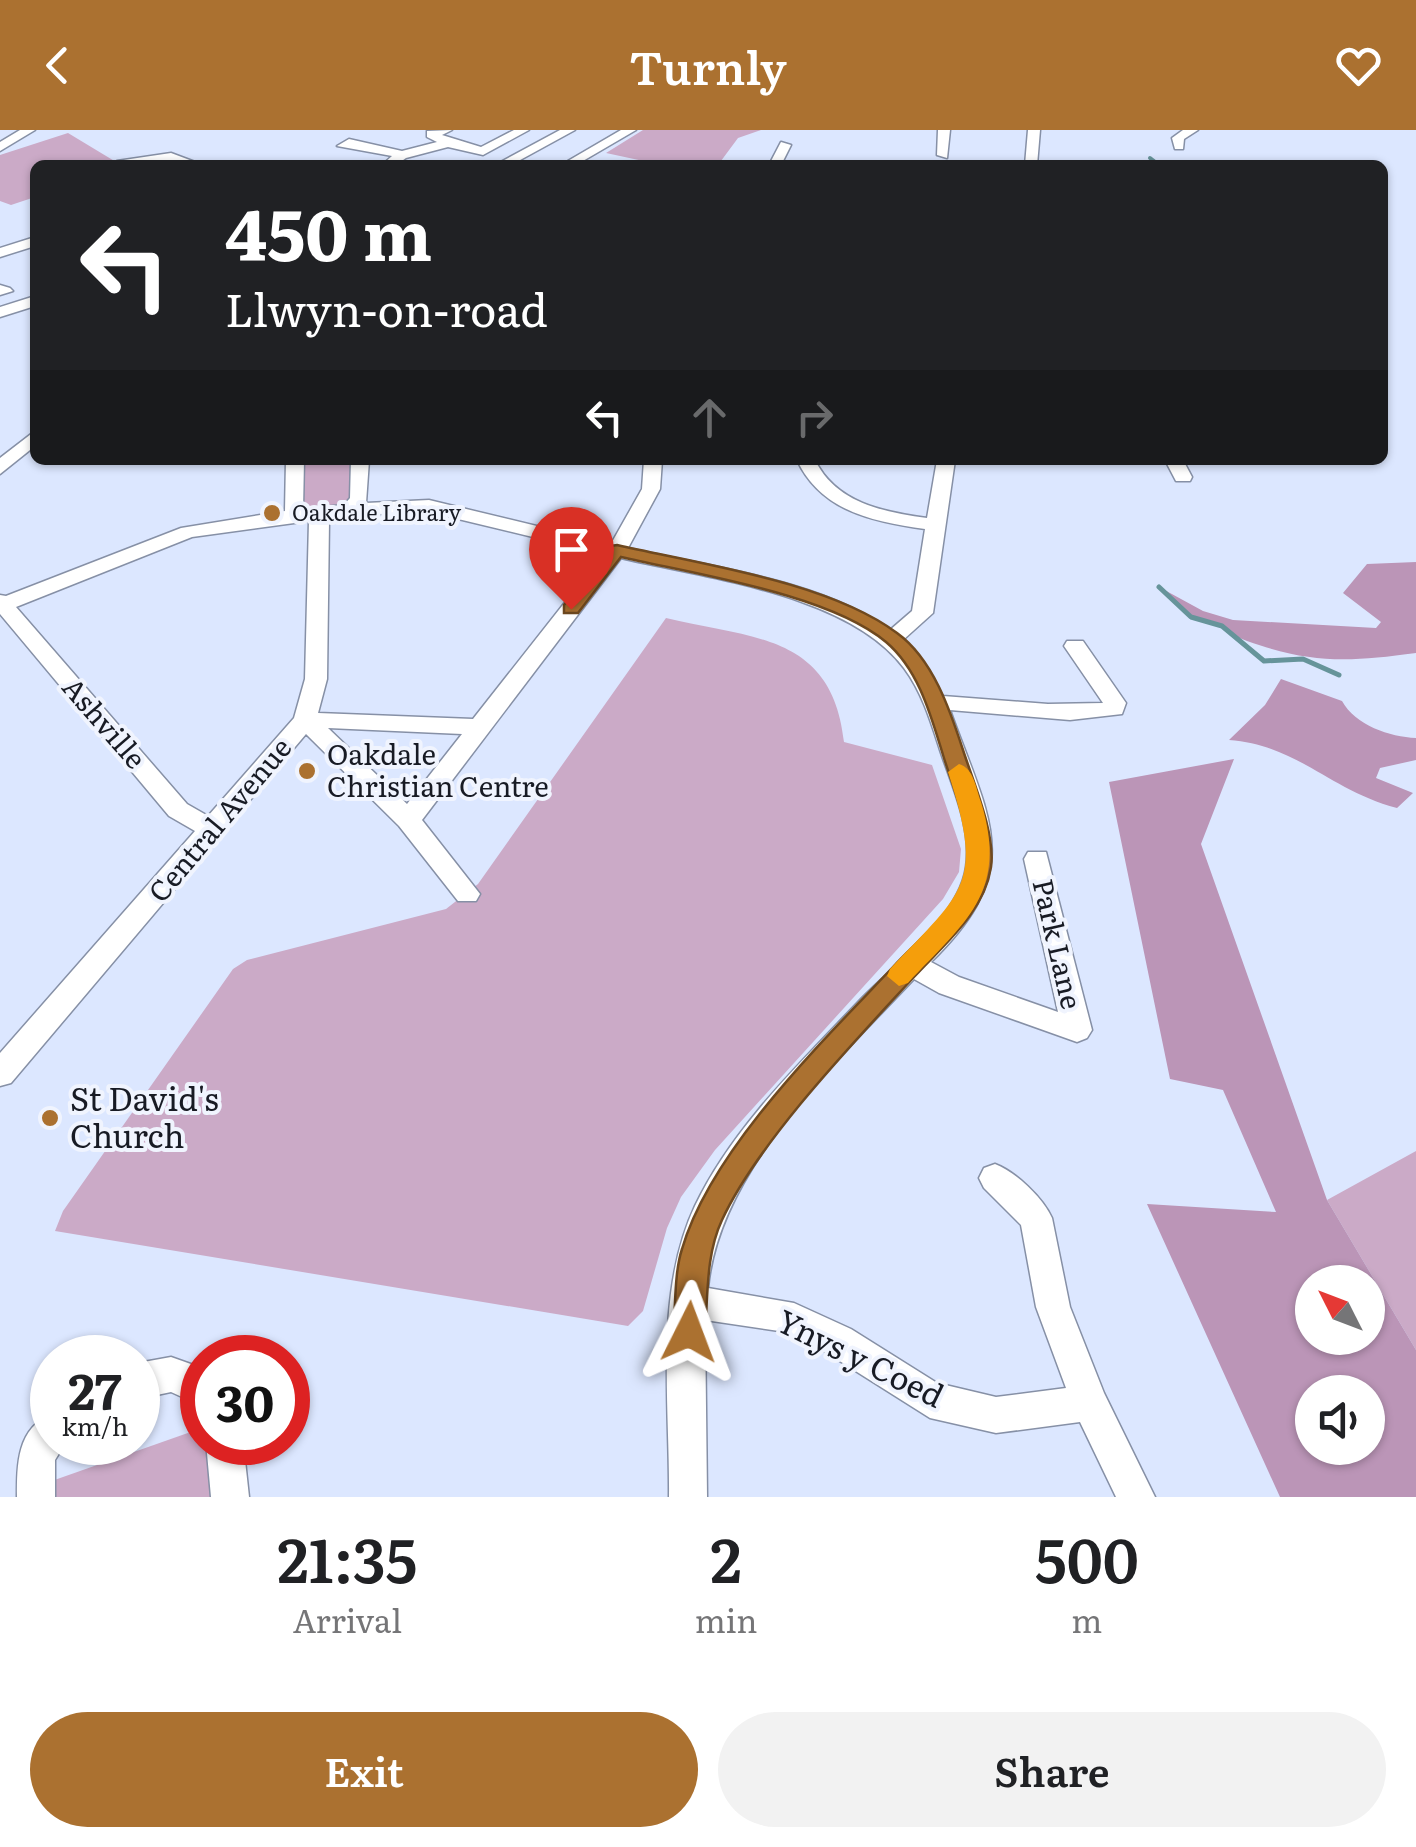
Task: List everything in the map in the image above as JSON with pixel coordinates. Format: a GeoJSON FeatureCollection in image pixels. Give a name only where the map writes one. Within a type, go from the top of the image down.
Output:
{"type":"FeatureCollection","features":[{"type":"Feature","properties":{"kind":"street"},"geometry":{"type":"LineString","coordinates":[[0,147],[29,130]]}},
{"type":"Feature","properties":{"kind":"street"},"geometry":{"type":"LineString","coordinates":[[379,130],[352,142],[402,155]]}},
{"type":"Feature","properties":{"kind":"street"},"geometry":{"type":"LineString","coordinates":[[469,158],[523,130]]}},
{"type":"Feature","properties":{"kind":"street"},"geometry":{"type":"LineString","coordinates":[[511,160],[570,130]]}},
{"type":"Feature","properties":{"kind":"street"},"geometry":{"type":"LineString","coordinates":[[576,160],[630,130]]}},
{"type":"Feature","properties":{"kind":"street"},"geometry":{"type":"LineString","coordinates":[[943,155],[944,130]]}},
{"type":"Feature","properties":{"kind":"street"},"geometry":{"type":"LineString","coordinates":[[1031,160],[1034,130]]}},
{"type":"Feature","properties":{"kind":"street"},"geometry":{"type":"LineString","coordinates":[[1179,146],[1178,138],[1192,130]]}},
{"type":"Feature","properties":{"kind":"street"},"geometry":{"type":"LineString","coordinates":[[395,160],[447,137],[483,151]]}},
{"type":"Feature","properties":{"kind":"street"},"geometry":{"type":"LineString","coordinates":[[777,160],[785,145]]}},
{"type":"Feature","properties":{"kind":"street"},"geometry":{"type":"LineString","coordinates":[[135,160],[171,157],[181,160]]}},
{"type":"Feature","properties":{"kind":"street"},"geometry":{"type":"LineString","coordinates":[[0,232],[30,241]]}},
{"type":"Feature","properties":{"kind":"street"},"geometry":{"type":"LineString","coordinates":[[0,254],[30,243]]}},
{"type":"Feature","properties":{"kind":"street"},"geometry":{"type":"LineString","coordinates":[[0,312],[30,303]]}},
{"type":"Feature","properties":{"kind":"street"},"geometry":{"type":"LineString","coordinates":[[0,440],[30,441]]}},
{"type":"Feature","properties":{"kind":"street"},"geometry":{"type":"LineString","coordinates":[[0,468],[30,443]]}},
{"type":"Feature","properties":{"kind":"street","name":"Central Avenue"},"geometry":{"type":"LineString","coordinates":[[0,1074],[305,720],[316,679],[309,516],[292,507],[296,465]]}},
{"type":"Feature","properties":{"kind":"street"},"geometry":{"type":"LineString","coordinates":[[351,509],[358,499],[360,465]]}},
{"type":"Feature","properties":{"kind":"street"},"geometry":{"type":"LineString","coordinates":[[408,820],[617,550],[643,510],[651,489],[653,465]]}},
{"type":"Feature","properties":{"kind":"street"},"geometry":{"type":"LineString","coordinates":[[808,465],[810,473],[844,502],[898,520],[936,525]]}},
{"type":"Feature","properties":{"kind":"street"},"geometry":{"type":"LineString","coordinates":[[893,638],[922,613],[945,465]]}},
{"type":"Feature","properties":{"kind":"street"},"geometry":{"type":"LineString","coordinates":[[1,604],[171,537],[351,509],[444,508],[821,602],[893,638],[938,703],[971,808],[980,865],[966,904],[842,1039],[753,1147],[720,1196],[695,1254],[689,1302],[680,1496]]}},
{"type":"Feature","properties":{"kind":"street","name":"Ashville"},"geometry":{"type":"LineString","coordinates":[[1,604],[178,810],[194,822],[214,827]]}},
{"type":"Feature","properties":{"kind":"street"},"geometry":{"type":"LineString","coordinates":[[938,703],[989,702],[1068,713],[1114,709],[1115,703],[1075,646]]}},
{"type":"Feature","properties":{"kind":"street"},"geometry":{"type":"LineString","coordinates":[[305,720],[478,727]]}},
{"type":"Feature","properties":{"kind":"street"},"geometry":{"type":"LineString","coordinates":[[305,720],[408,820],[467,894]]}},
{"type":"Feature","properties":{"kind":"street","name":"Park Lane"},"geometry":{"type":"LineString","coordinates":[[911,964],[949,985],[1076,1030],[1038,859]]}},
{"type":"Feature","properties":{"kind":"street"},"geometry":{"type":"LineString","coordinates":[[995,1178],[1036,1218],[1054,1308],[1090,1403],[1136,1497]]}},
{"type":"Feature","properties":{"kind":"street","name":"Ynys y Coed"},"geometry":{"type":"LineString","coordinates":[[689,1302],[782,1316],[840,1341],[930,1400],[996,1415],[1090,1403]]}},
{"type":"Feature","properties":{"kind":"street"},"geometry":{"type":"LineString","coordinates":[[36,1465],[36,1497]]}},
{"type":"Feature","properties":{"kind":"street"},"geometry":{"type":"LineString","coordinates":[[227,1465],[230,1497]]}},
{"type":"Feature","properties":{"kind":"shaded area"},"geometry":{"type":"Polygon","coordinates":[[[643,130],[761,130],[738,138],[722,160],[639,160],[606,153],[643,130]]]}},
{"type":"Feature","properties":{"kind":"shaded area"},"geometry":{"type":"Polygon","coordinates":[[[68,133],[113,160],[30,160],[30,199],[11,205],[0,201],[0,155],[68,133]]]}},
{"type":"Feature","properties":{"kind":"shaded area"},"geometry":{"type":"Polygon","coordinates":[[[301,465],[353,465],[352,498],[327,511],[300,508],[301,465]]]}},
{"type":"Feature","properties":{"kind":"shaded area"},"geometry":{"type":"Polygon","coordinates":[[[1416,562],[1416,653],[1370,658],[1311,657],[1247,641],[1207,620],[1191,617],[1159,587],[1203,611],[1233,620],[1376,628],[1381,622],[1343,593],[1367,564],[1416,562]]]}},
{"type":"Feature","properties":{"kind":"shaded area"},"geometry":{"type":"Polygon","coordinates":[[[666,618],[757,638],[783,647],[805,661],[823,680],[836,707],[844,742],[932,765],[961,849],[959,872],[943,899],[715,1150],[681,1197],[667,1228],[643,1311],[628,1326],[55,1231],[63,1211],[233,969],[247,960],[446,909],[478,884],[666,618]]]}},
{"type":"Feature","properties":{"kind":"shaded area"},"geometry":{"type":"Polygon","coordinates":[[[1281,679],[1342,701],[1355,717],[1374,728],[1416,738],[1416,760],[1380,768],[1376,778],[1413,793],[1397,808],[1373,800],[1275,750],[1229,740],[1265,705],[1281,679]]]}},
{"type":"Feature","properties":{"kind":"shaded area"},"geometry":{"type":"Polygon","coordinates":[[[1234,759],[1201,844],[1327,1200],[1366,1265],[1295,1265],[1295,1355],[1385,1355],[1385,1298],[1416,1350],[1416,1497],[1280,1497],[1147,1204],[1276,1212],[1223,1090],[1170,1079],[1109,782],[1234,759]]]}},
{"type":"Feature","properties":{"kind":"shaded area"},"geometry":{"type":"Polygon","coordinates":[[[1416,1151],[1416,1350],[1385,1298],[1385,1265],[1366,1265],[1327,1200],[1416,1151]]]}},
{"type":"Feature","properties":{"kind":"shaded area"},"geometry":{"type":"Polygon","coordinates":[[[180,1436],[180,1465],[212,1465],[216,1497],[46,1497],[46,1483],[97,1465],[160,1465],[160,1443],[180,1436]]]}},
{"type":"Feature","properties":{"kind":"waterway"},"geometry":{"type":"LineString","coordinates":[[1159,587],[1191,617],[1222,626],[1264,661],[1303,659],[1339,675]]}},
{"type":"Feature","properties":{"kind":"slow traffic"},"geometry":{"type":"LineString","coordinates":[[899,976],[966,904],[980,865],[971,808],[959,772]]}},
{"type":"Feature","properties":{"kind":"place","name":"Oakdale Library"},"geometry":{"type":"Point","coordinates":[272,513]}},
{"type":"Feature","properties":{"kind":"place","name":"Oakdale Christian Centre"},"geometry":{"type":"Point","coordinates":[307,771]}},
{"type":"Feature","properties":{"kind":"place","name":"St David's Church"},"geometry":{"type":"Point","coordinates":[50,1118]}},
{"type":"Feature","properties":{"kind":"route"},"geometry":{"type":"LineString","coordinates":[[571,609],[617,550],[766,585],[849,613],[893,638],[913,662],[938,703],[971,808],[980,865],[966,904],[842,1039],[753,1147],[709,1213],[695,1254],[689,1332]]}}]}
